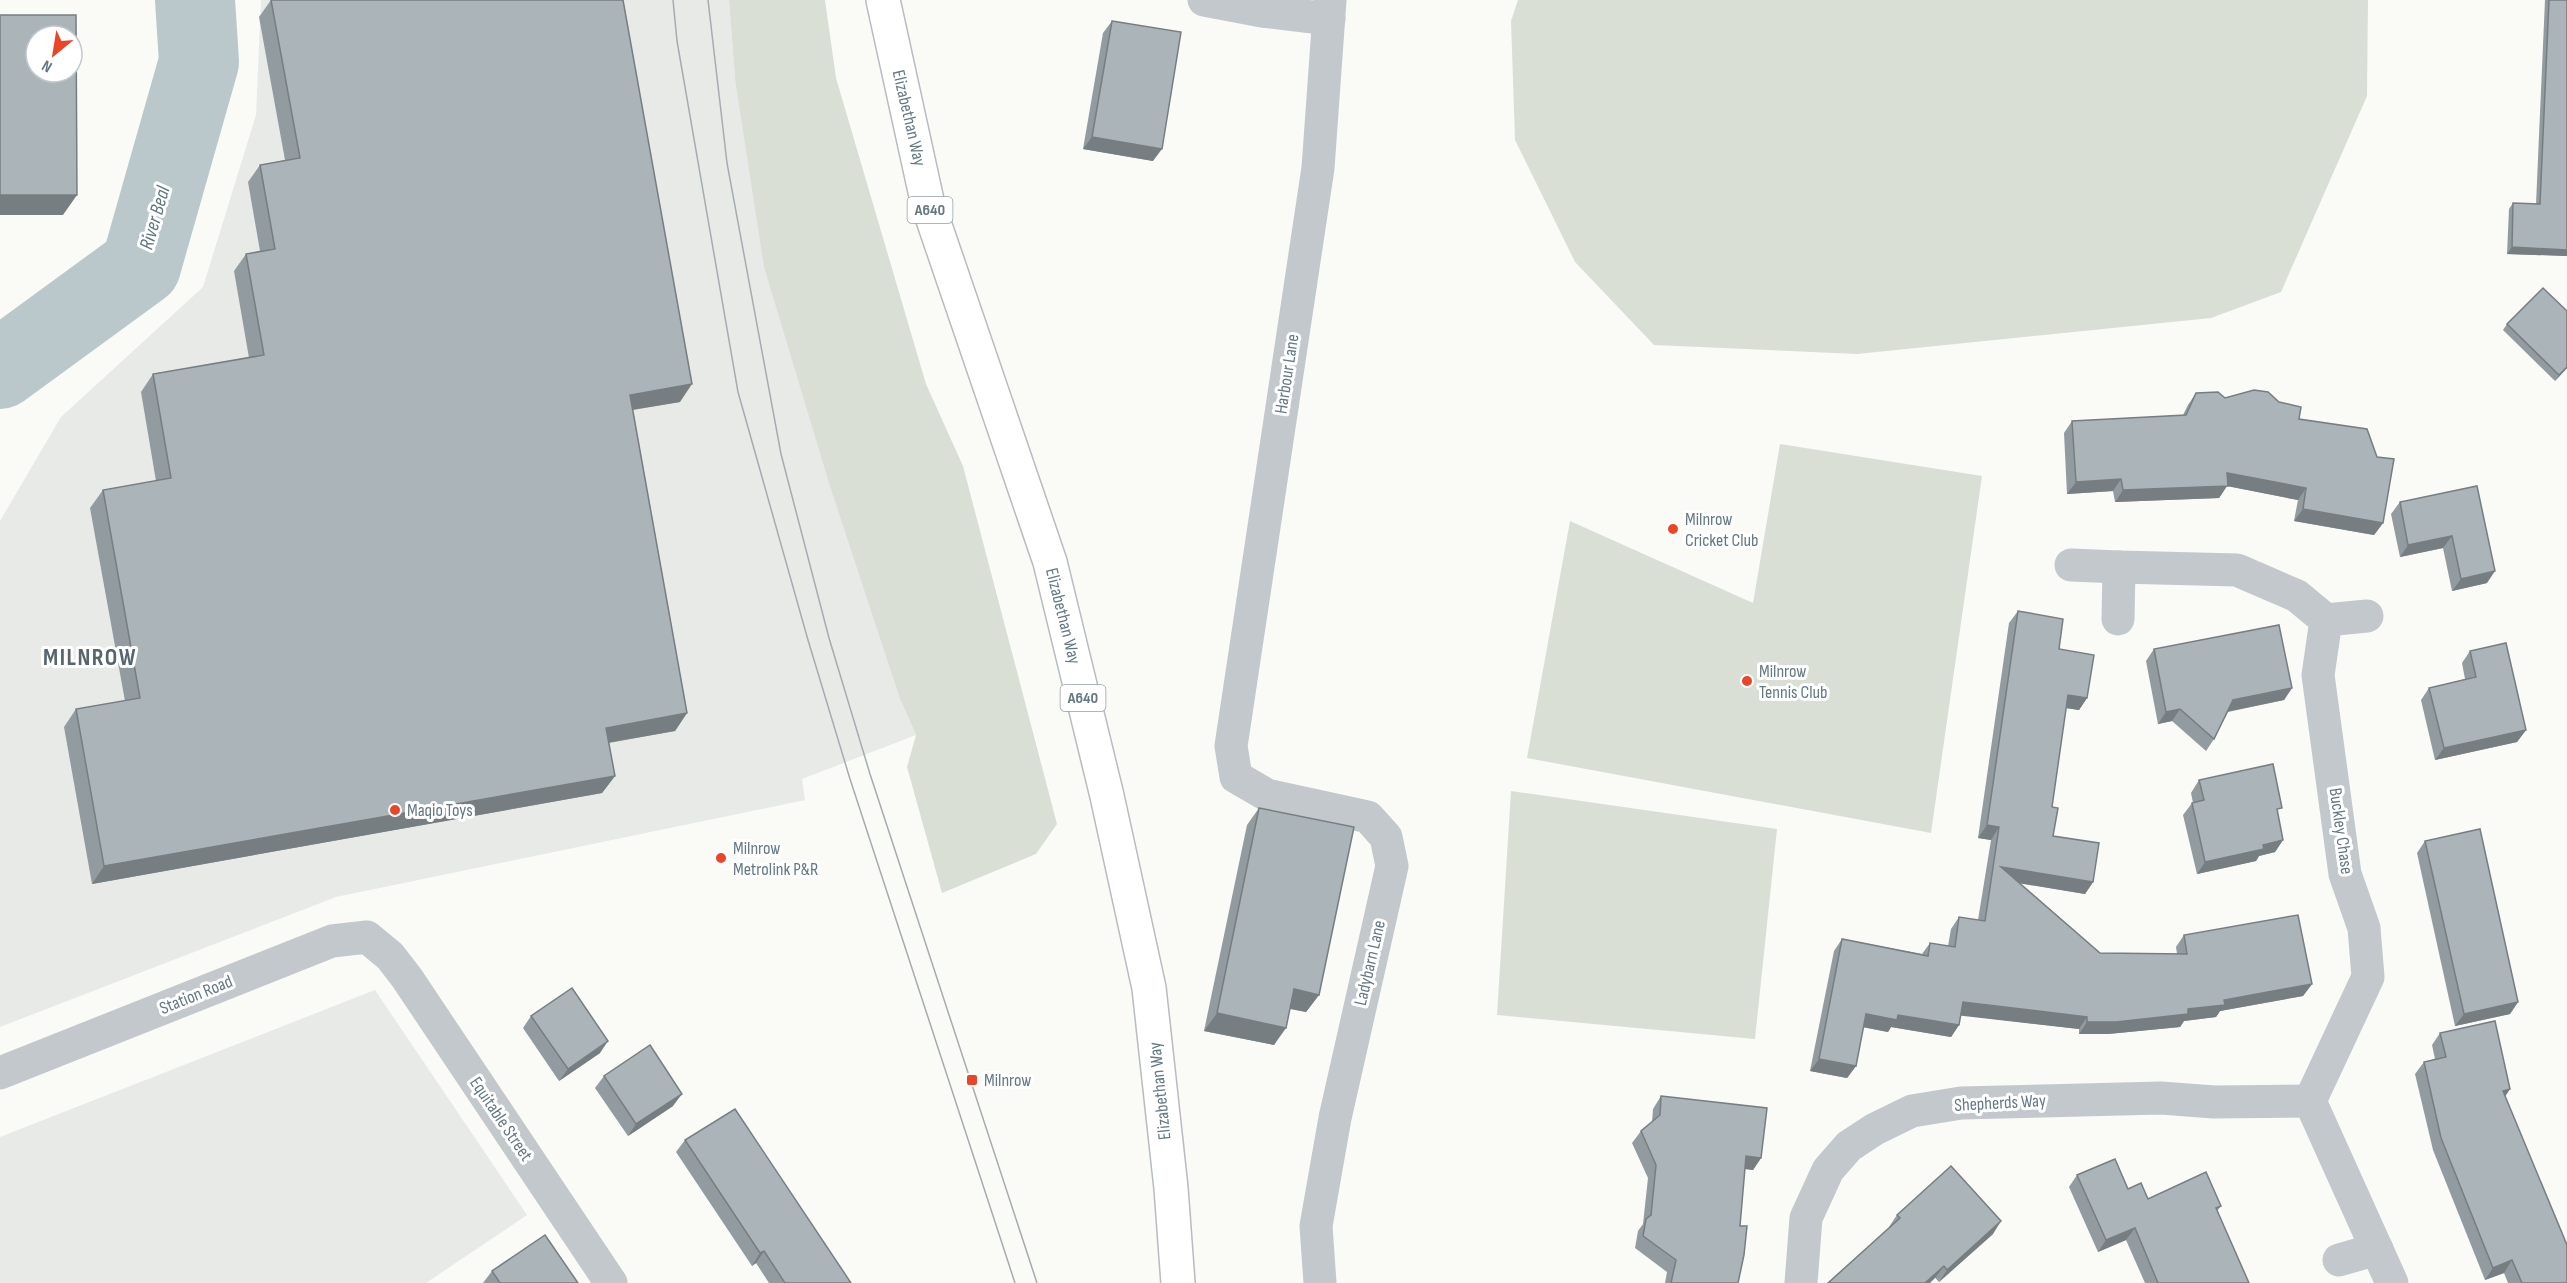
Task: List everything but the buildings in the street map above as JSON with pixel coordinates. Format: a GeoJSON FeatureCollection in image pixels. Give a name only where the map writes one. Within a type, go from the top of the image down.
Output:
{"type":"FeatureCollection","features":[{"type":"Feature","properties":{"kind":"main road","name":"Elizabethan Way"},"geometry":{"type":"LineString","coordinates":[[883,0],[928,205],[1050,561],[1107,796],[1149,988],[1171,1188],[1178,1283]]}},
{"type":"Feature","properties":{"kind":"street"},"geometry":{"type":"LineString","coordinates":[[1204,0],[1262,11],[1330,9]]}},
{"type":"Feature","properties":{"kind":"street","name":"Harbour Lane"},"geometry":{"type":"LineString","coordinates":[[1231,746],[1318,168],[1330,9]]}},
{"type":"Feature","properties":{"kind":"street"},"geometry":{"type":"LineString","coordinates":[[2071,566],[2237,570],[2297,596],[2326,620],[2367,616]]}},
{"type":"Feature","properties":{"kind":"street"},"geometry":{"type":"LineString","coordinates":[[2118,619],[2119,567]]}},
{"type":"Feature","properties":{"kind":"street","name":"Buckley Chase"},"geometry":{"type":"LineString","coordinates":[[2310,1101],[2368,977],[2364,928],[2345,874],[2318,675],[2326,620]]}},
{"type":"Feature","properties":{"kind":"street","name":"Ladybarn Lane"},"geometry":{"type":"LineString","coordinates":[[1231,746],[1236,777],[1267,795],[1368,817],[1386,837],[1392,866],[1335,1118],[1316,1226],[1320,1283]]}},
{"type":"Feature","properties":{"kind":"street","name":"Station Road"},"geometry":{"type":"LineString","coordinates":[[0,1073],[332,941],[367,937],[390,956]]}},
{"type":"Feature","properties":{"kind":"street","name":"Equitable Street"},"geometry":{"type":"LineString","coordinates":[[390,956],[611,1283]]}},
{"type":"Feature","properties":{"kind":"street","name":"Shepherds Way"},"geometry":{"type":"LineString","coordinates":[[1801,1283],[1806,1218],[1828,1170],[1850,1146],[1875,1129],[1912,1111],[1961,1103],[2162,1098],[2214,1102],[2310,1101]]}},
{"type":"Feature","properties":{"kind":"street"},"geometry":{"type":"LineString","coordinates":[[2310,1101],[2392,1283]]}},
{"type":"Feature","properties":{"kind":"street"},"geometry":{"type":"LineString","coordinates":[[2339,1260],[2377,1250]]}},
{"type":"Feature","properties":{"kind":"shaded area"},"geometry":{"type":"Polygon","coordinates":[[[261,0],[729,0],[735,79],[900,699],[916,735],[802,779],[805,800],[336,897],[0,1027],[0,521],[61,417],[203,287],[256,115],[261,0]]]}},
{"type":"Feature","properties":{"kind":"shaded area"},"geometry":{"type":"Polygon","coordinates":[[[729,0],[825,0],[836,78],[926,384],[963,466],[1057,824],[1036,854],[942,893],[907,767],[916,735],[900,699],[829,483],[764,267],[735,79],[729,0]]]}},
{"type":"Feature","properties":{"kind":"shaded area"},"geometry":{"type":"Polygon","coordinates":[[[1518,0],[2368,0],[2367,96],[2281,292],[2211,318],[1857,354],[1654,345],[1575,262],[1515,140],[1511,21],[1518,0]]]}},
{"type":"Feature","properties":{"kind":"shaded area","name":"Milnrow Tennis Club"},"geometry":{"type":"Polygon","coordinates":[[[1780,444],[1982,476],[1931,833],[1527,758],[1570,521],[1753,603],[1780,444]]]}},
{"type":"Feature","properties":{"kind":"shaded area"},"geometry":{"type":"Polygon","coordinates":[[[1511,791],[1777,829],[1755,1039],[1497,1015],[1511,791]]]}},
{"type":"Feature","properties":{"kind":"shaded area"},"geometry":{"type":"Polygon","coordinates":[[[375,990],[527,1215],[426,1283],[0,1283],[0,1137],[375,990]]]}},
{"type":"Feature","properties":{"kind":"waterway","name":"River Beal"},"geometry":{"type":"LineString","coordinates":[[0,369],[141,266],[199,62],[195,0]]}},
{"type":"Feature","properties":{"kind":"tram line"},"geometry":{"type":"LineString","coordinates":[[673,0],[677,41],[738,392],[850,779],[1015,1283]]}},
{"type":"Feature","properties":{"kind":"tram line"},"geometry":{"type":"LineString","coordinates":[[708,0],[727,163],[781,454],[829,638],[870,774],[1037,1283]]}},
{"type":"Feature","properties":{"kind":"place","name":"Milnrow Cricket Club"},"geometry":{"type":"Point","coordinates":[1673,529]}},
{"type":"Feature","properties":{"kind":"place","name":"Milnrow Tennis Club"},"geometry":{"type":"Point","coordinates":[1747,681]}},
{"type":"Feature","properties":{"kind":"place","name":"Maqio Toys"},"geometry":{"type":"Point","coordinates":[395,810]}},
{"type":"Feature","properties":{"kind":"place","name":"Milnrow Metrolink P&R"},"geometry":{"type":"Point","coordinates":[721,858]}},
{"type":"Feature","properties":{"kind":"place","name":"Milnrow"},"geometry":{"type":"Point","coordinates":[972,1080]}},
{"type":"Feature","properties":{"kind":"district","name":"MILNROW"},"geometry":{"type":"Point","coordinates":[90,657]}}]}
